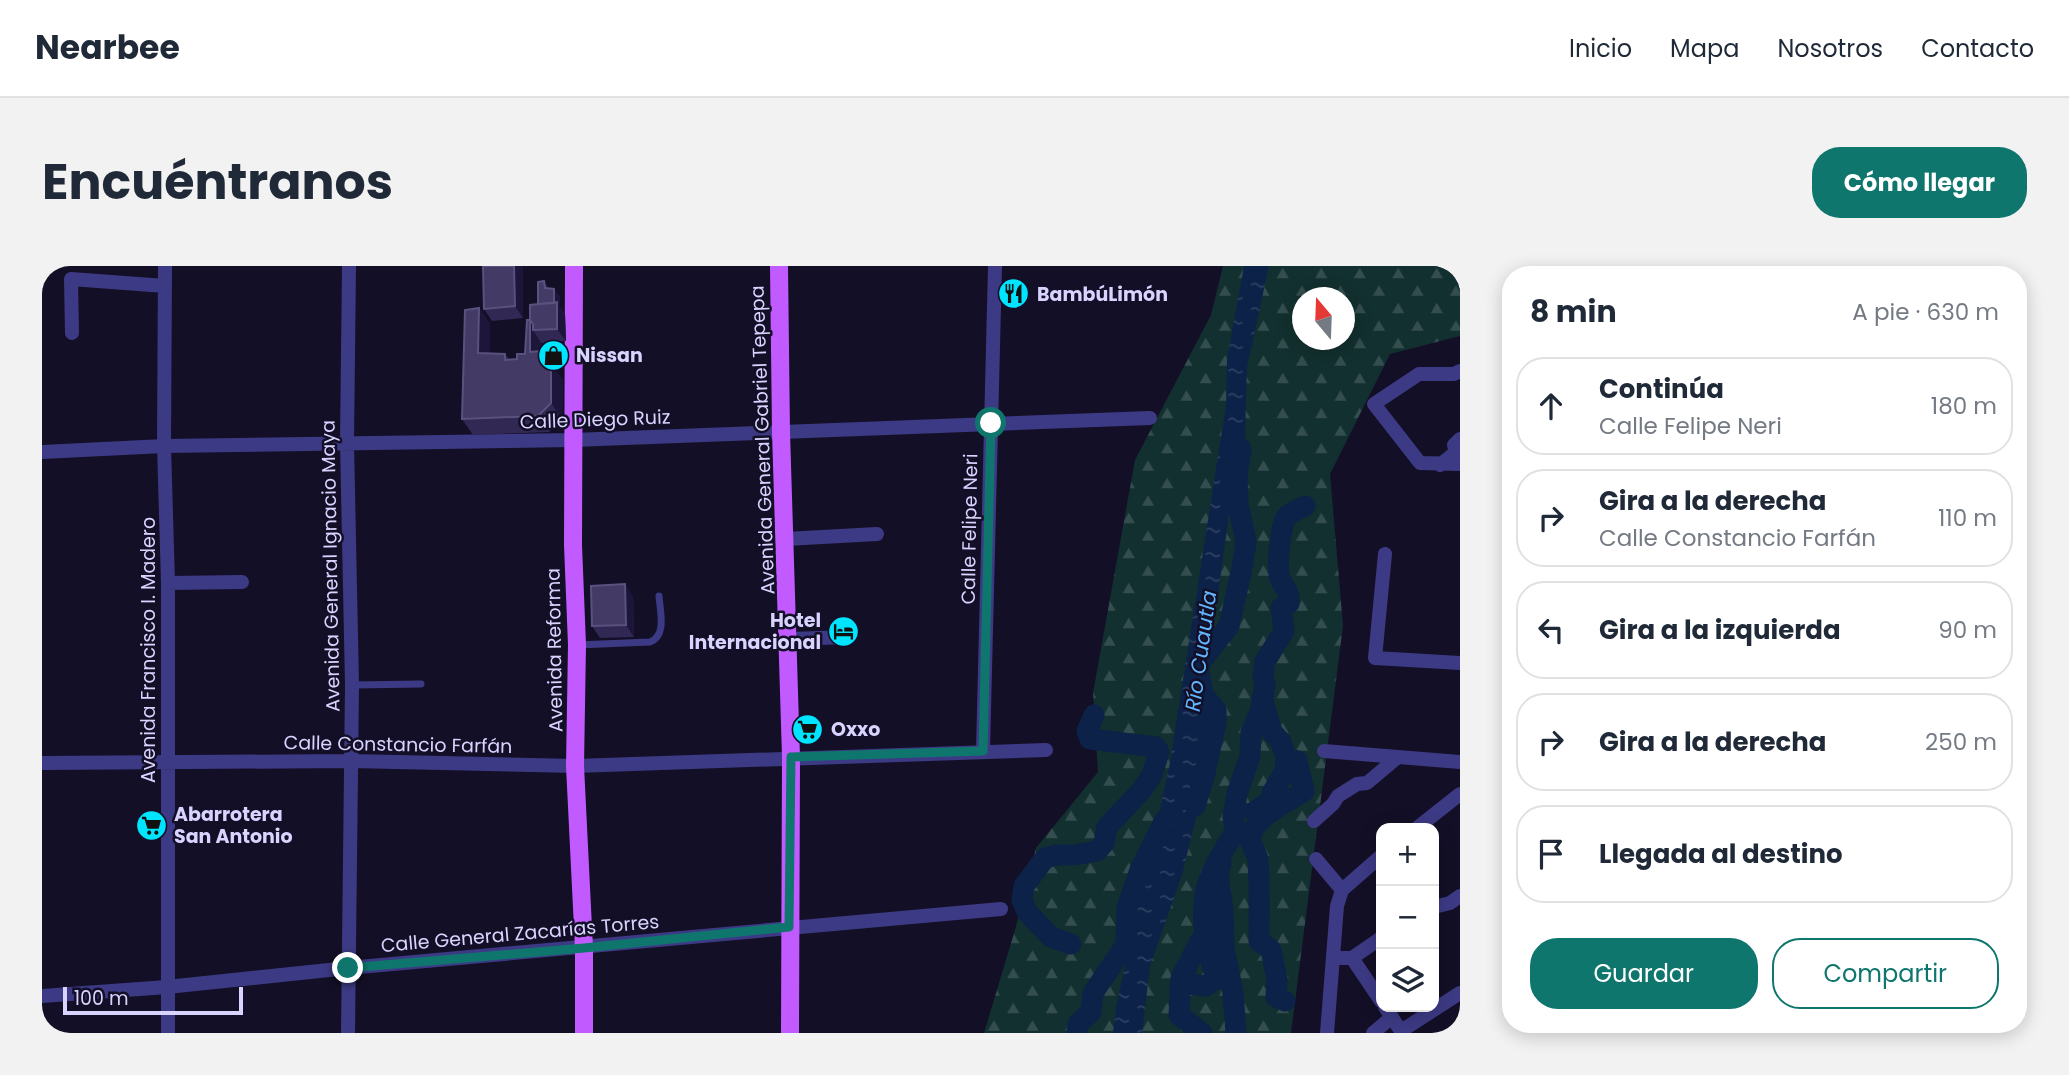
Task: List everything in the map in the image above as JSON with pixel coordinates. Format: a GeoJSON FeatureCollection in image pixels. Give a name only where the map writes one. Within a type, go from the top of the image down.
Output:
{"type":"FeatureCollection","features":[{"type":"Feature","properties":{"kind":"main road","name":"Avenida Reforma"},"geometry":{"type":"LineString","coordinates":[[574,266],[573,440],[577,645],[575,766],[584,948],[580,1032]]}},
{"type":"Feature","properties":{"kind":"main road","name":"Avenida General Gabriel Tepepa"},"geometry":{"type":"LineString","coordinates":[[779,266],[791,757],[790,1033]]}},
{"type":"Feature","properties":{"kind":"street","name":"Avenida Francisco I. Madero"},"geometry":{"type":"LineString","coordinates":[[165,266],[168,1033]]}},
{"type":"Feature","properties":{"kind":"street","name":"Avenida General Ignacio Maya"},"geometry":{"type":"LineString","coordinates":[[348,1033],[352,685],[347,442],[349,266]]}},
{"type":"Feature","properties":{"kind":"street","name":"Calle Felipe Neri"},"geometry":{"type":"LineString","coordinates":[[983,751],[995,266]]}},
{"type":"Feature","properties":{"kind":"street"},"geometry":{"type":"LineString","coordinates":[[72,333],[71,279],[165,286]]}},
{"type":"Feature","properties":{"kind":"street"},"geometry":{"type":"LineString","coordinates":[[1460,371],[1419,374],[1374,404],[1420,463],[1460,464]]}},
{"type":"Feature","properties":{"kind":"street","name":"Calle Diego Ruiz"},"geometry":{"type":"LineString","coordinates":[[42,452],[164,446],[573,440],[1150,418]]}},
{"type":"Feature","properties":{"kind":"street"},"geometry":{"type":"LineString","coordinates":[[1440,465],[1456,452],[1454,445],[1460,439]]}},
{"type":"Feature","properties":{"kind":"street"},"geometry":{"type":"LineString","coordinates":[[786,539],[877,534]]}},
{"type":"Feature","properties":{"kind":"street"},"geometry":{"type":"LineString","coordinates":[[1385,554],[1375,658],[1460,663]]}},
{"type":"Feature","properties":{"kind":"street"},"geometry":{"type":"LineString","coordinates":[[168,583],[242,582]]}},
{"type":"Feature","properties":{"kind":"street"},"geometry":{"type":"LineString","coordinates":[[789,639],[849,637]]}},
{"type":"Feature","properties":{"kind":"street","name":"Calle Constancio Farfán"},"geometry":{"type":"LineString","coordinates":[[42,763],[351,761],[575,766],[1046,750]]}},
{"type":"Feature","properties":{"kind":"street"},"geometry":{"type":"LineString","coordinates":[[1324,751],[1460,762]]}},
{"type":"Feature","properties":{"kind":"street"},"geometry":{"type":"LineString","coordinates":[[1314,821],[1338,796],[1357,784],[1367,783],[1398,757]]}},
{"type":"Feature","properties":{"kind":"street"},"geometry":{"type":"LineString","coordinates":[[1423,823],[1460,794]]}},
{"type":"Feature","properties":{"kind":"street"},"geometry":{"type":"LineString","coordinates":[[1316,859],[1342,890]]}},
{"type":"Feature","properties":{"kind":"street"},"geometry":{"type":"LineString","coordinates":[[1327,1033],[1337,906],[1342,890],[1376,860]]}},
{"type":"Feature","properties":{"kind":"street"},"geometry":{"type":"LineString","coordinates":[[1439,906],[1450,903],[1460,896]]}},
{"type":"Feature","properties":{"kind":"street","name":"Calle General Zacarías Torres"},"geometry":{"type":"LineString","coordinates":[[42,996],[167,987],[1001,909]]}},
{"type":"Feature","properties":{"kind":"street"},"geometry":{"type":"LineString","coordinates":[[1333,958],[1352,958],[1376,941]]}},
{"type":"Feature","properties":{"kind":"street"},"geometry":{"type":"LineString","coordinates":[[1352,958],[1376,994]]}},
{"type":"Feature","properties":{"kind":"street"},"geometry":{"type":"LineString","coordinates":[[1439,1009],[1457,998]]}},
{"type":"Feature","properties":{"kind":"street"},"geometry":{"type":"LineString","coordinates":[[1373,1033],[1389,1012],[1401,1031],[1433,1012]]}},
{"type":"Feature","properties":{"kind":"lane"},"geometry":{"type":"LineString","coordinates":[[577,645],[650,642],[657,639],[660,634],[659,596]]}},
{"type":"Feature","properties":{"kind":"lane"},"geometry":{"type":"LineString","coordinates":[[352,685],[421,684]]}},
{"type":"Feature","properties":{"kind":"green space"},"geometry":{"type":"Polygon","coordinates":[[[1223,266],[1460,266],[1460,336],[1390,354],[1330,474],[1343,626],[1291,1033],[984,1033],[1036,848],[1098,772],[1093,693],[1135,460],[1211,315],[1223,266]]]}},
{"type":"Feature","properties":{"kind":"water","name":"Río Cuautla"},"geometry":{"type":"Polygon","coordinates":[[[1244,266],[1269,266],[1247,367],[1245,436],[1231,501],[1207,673],[1208,707],[1203,790],[1182,875],[1150,966],[1142,1033],[1113,1033],[1116,1007],[1170,763],[1226,405],[1227,359],[1244,266]]]}},
{"type":"Feature","properties":{"kind":"building"},"geometry":{"type":"Polygon","coordinates":[[[483,266],[514,266],[515,306],[484,309],[483,266]]]}},
{"type":"Feature","properties":{"kind":"building"},"geometry":{"type":"Polygon","coordinates":[[[544,281],[545,288],[554,289],[554,303],[538,304],[538,282],[544,281]]]}},
{"type":"Feature","properties":{"kind":"building"},"geometry":{"type":"Polygon","coordinates":[[[557,302],[557,329],[533,330],[530,305],[557,302]]]}},
{"type":"Feature","properties":{"kind":"building"},"geometry":{"type":"Polygon","coordinates":[[[479,308],[478,353],[505,354],[505,360],[517,359],[517,354],[525,354],[527,320],[530,320],[530,352],[541,351],[551,364],[551,403],[538,416],[462,419],[465,310],[479,308]]]}},
{"type":"Feature","properties":{"kind":"building"},"geometry":{"type":"Polygon","coordinates":[[[625,584],[626,625],[592,626],[591,586],[625,584]]]}},
{"type":"Feature","properties":{"kind":"waterway","name":"Río Cuautla"},"geometry":{"type":"LineString","coordinates":[[1195,806],[1216,722],[1216,710],[1203,695],[1198,665],[1229,626],[1246,542],[1238,504],[1237,474],[1241,449],[1236,444],[1234,435]]}},
{"type":"Feature","properties":{"kind":"waterway"},"geometry":{"type":"LineString","coordinates":[[1202,1033],[1179,1015],[1181,978],[1205,935],[1206,891],[1214,868],[1236,830],[1233,817],[1237,794],[1250,756],[1251,732],[1260,712],[1265,685],[1265,661],[1284,631],[1281,608],[1289,603],[1287,591],[1280,578],[1279,565],[1284,521],[1288,515],[1305,506]]}},
{"type":"Feature","properties":{"kind":"waterway"},"geometry":{"type":"LineString","coordinates":[[1254,812],[1271,800],[1272,793],[1285,771],[1286,758],[1281,742],[1272,732],[1262,698]]}},
{"type":"Feature","properties":{"kind":"waterway"},"geometry":{"type":"LineString","coordinates":[[1071,944],[1051,937],[1027,912],[1022,900],[1024,886],[1045,858],[1097,851],[1104,843],[1107,827],[1141,791],[1152,775],[1159,752],[1156,747],[1090,739],[1087,731],[1094,715]]}},
{"type":"Feature","properties":{"kind":"waterway"},"geometry":{"type":"LineString","coordinates":[[1285,1001],[1276,997],[1277,979],[1271,950],[1259,941],[1258,860],[1250,838],[1260,821],[1304,791],[1297,761],[1286,758]]}},
{"type":"Feature","properties":{"kind":"waterway"},"geometry":{"type":"LineString","coordinates":[[1077,1033],[1078,1024],[1091,1012],[1093,993],[1126,944],[1127,908],[1140,870],[1165,820]]}},
{"type":"Feature","properties":{"kind":"waterway"},"geometry":{"type":"LineString","coordinates":[[1221,863],[1218,876],[1223,910],[1224,948],[1233,993],[1236,1033]]}},
{"type":"Feature","properties":{"kind":"waterway"},"geometry":{"type":"LineString","coordinates":[[1180,988],[1190,984],[1206,986],[1216,979],[1206,943],[1208,926]]}},
{"type":"Feature","properties":{"kind":"place","name":"BambúLimón"},"geometry":{"type":"Point","coordinates":[1014,294]}},
{"type":"Feature","properties":{"kind":"place","name":"Nissan"},"geometry":{"type":"Point","coordinates":[553,355]}},
{"type":"Feature","properties":{"kind":"place","name":"Hotel Internacional"},"geometry":{"type":"Point","coordinates":[844,631]}},
{"type":"Feature","properties":{"kind":"place","name":"Oxxo"},"geometry":{"type":"Point","coordinates":[808,729]}},
{"type":"Feature","properties":{"kind":"place","name":"Abarrotera San Antonio"},"geometry":{"type":"Point","coordinates":[151,825]}},
{"type":"Feature","properties":{"kind":"route"},"geometry":{"type":"LineString","coordinates":[[348,968],[789,927],[791,757],[983,751],[991,423]]}}]}
